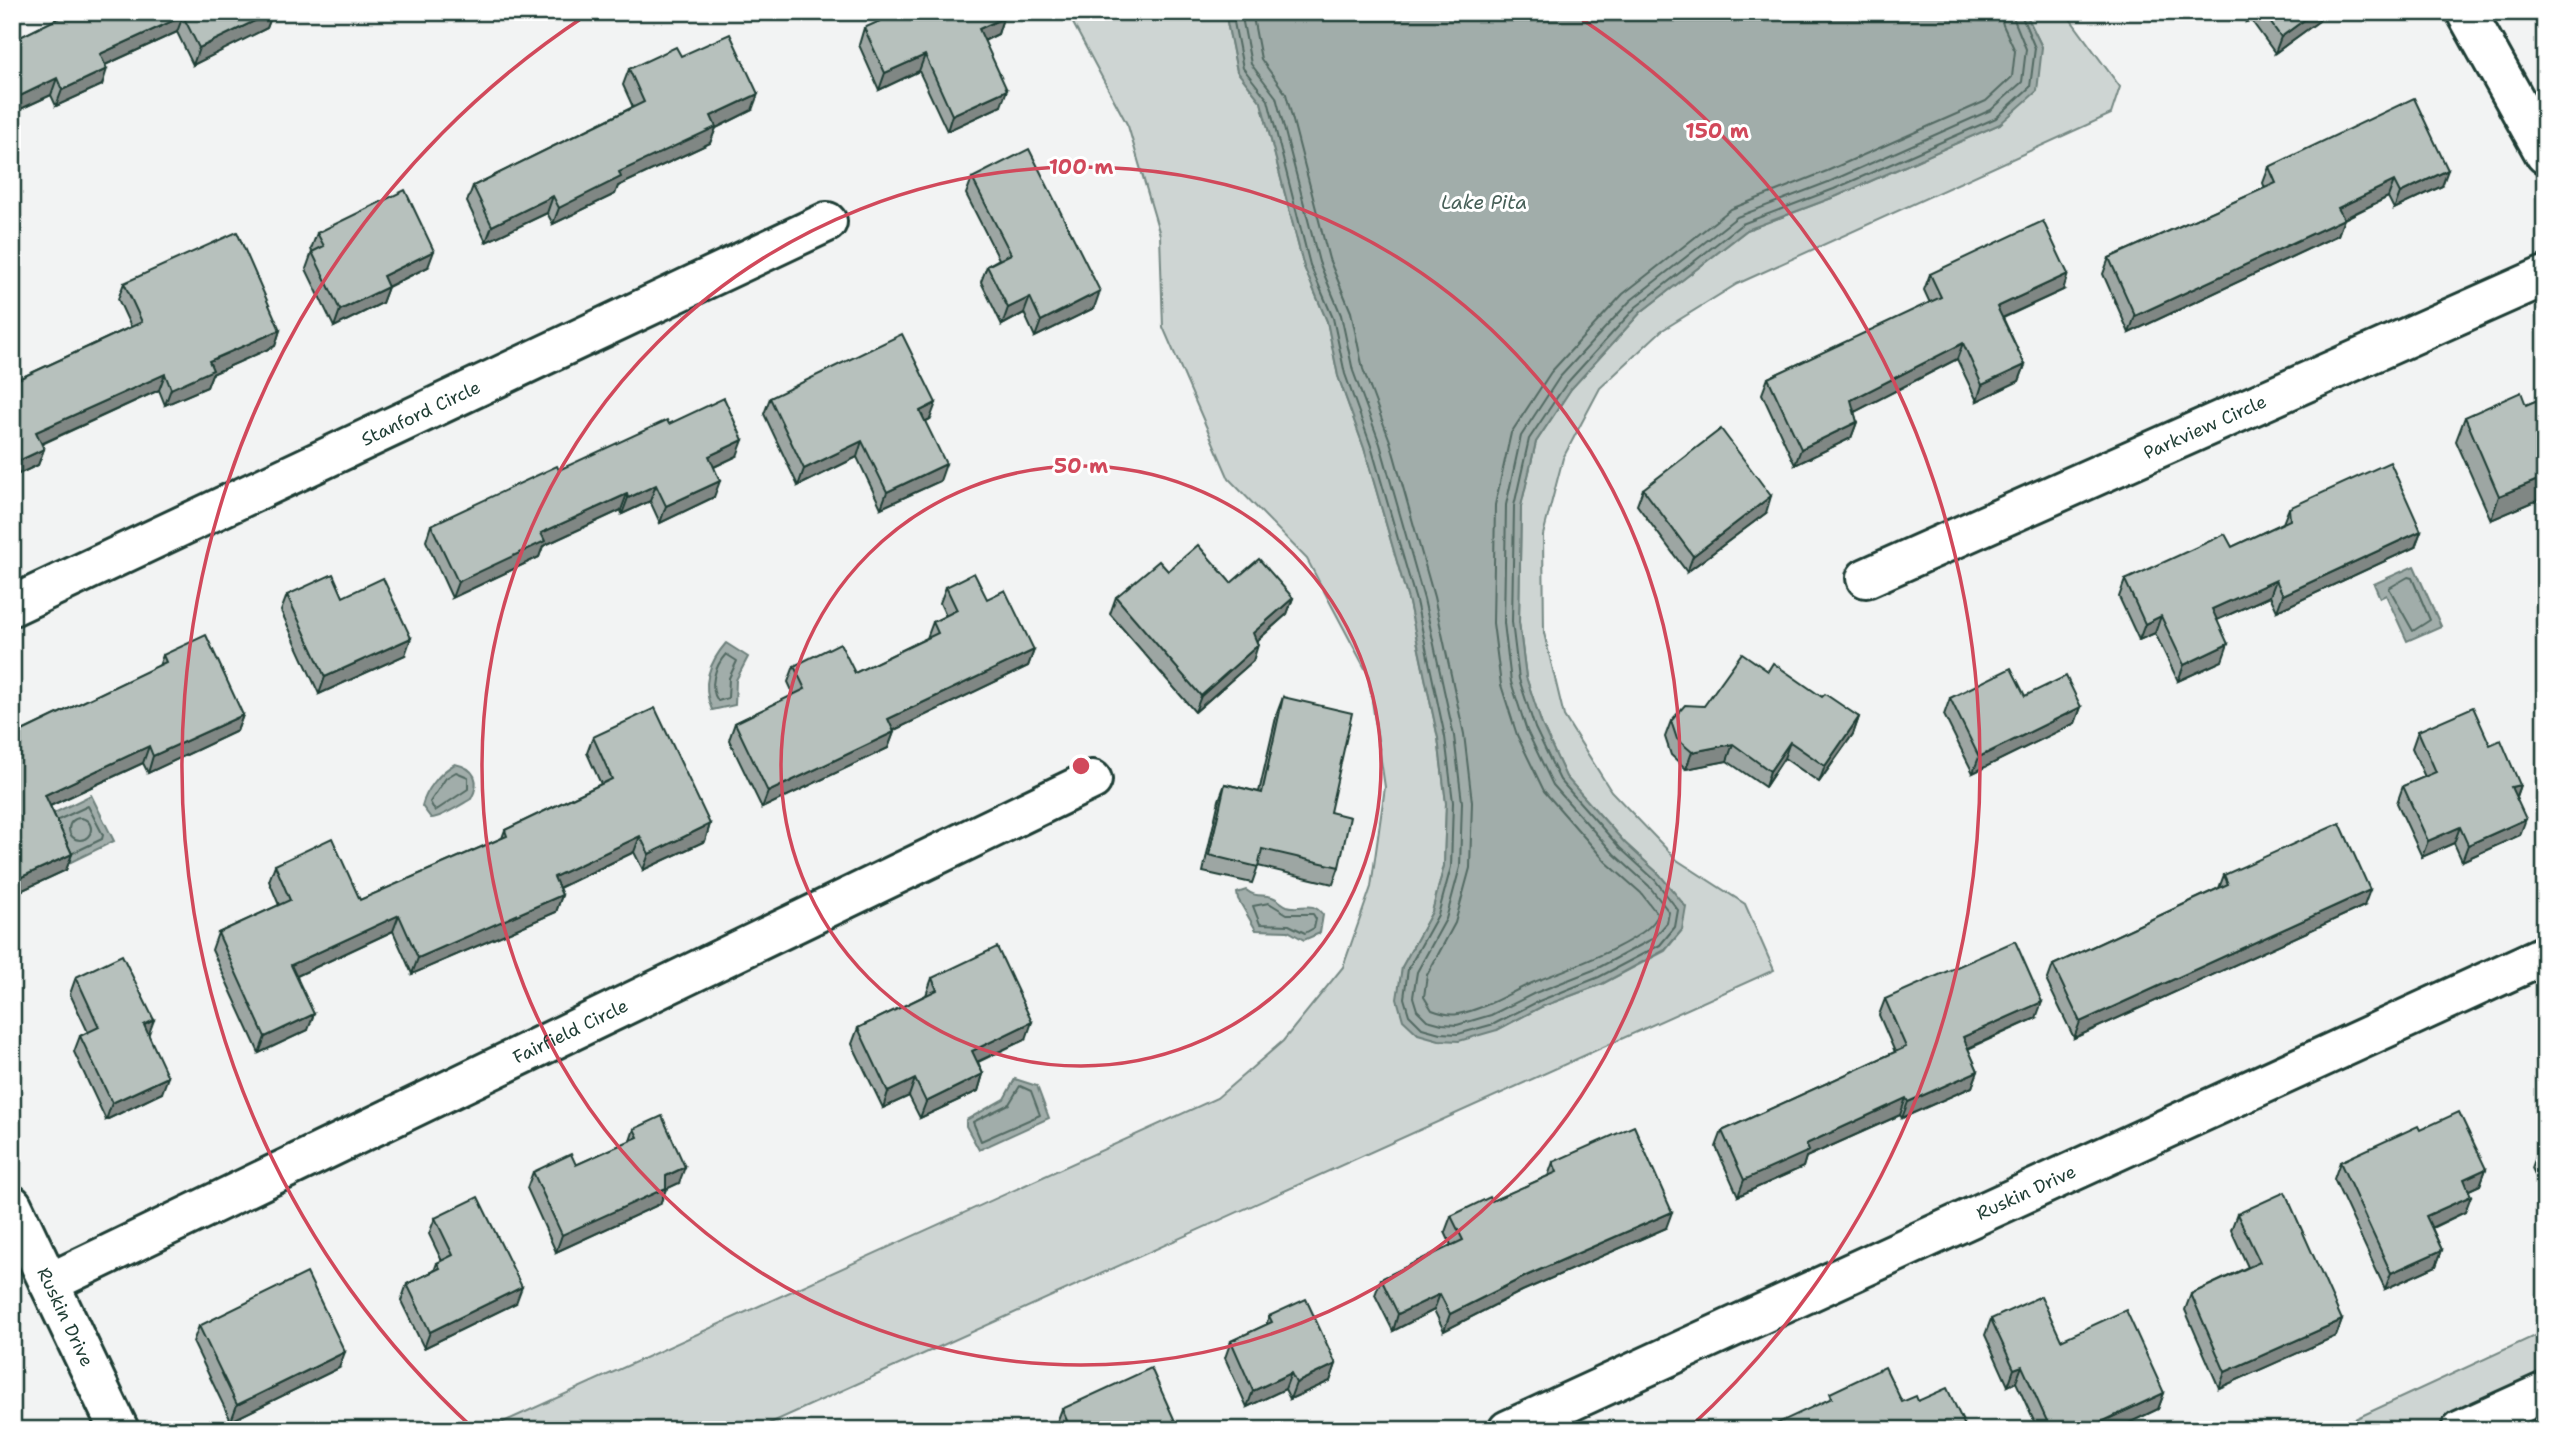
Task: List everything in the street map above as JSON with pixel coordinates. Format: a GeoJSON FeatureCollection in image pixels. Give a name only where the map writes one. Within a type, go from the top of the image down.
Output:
{"type":"FeatureCollection","features":[{"type":"Feature","properties":{"kind":"street"},"geometry":{"type":"LineString","coordinates":[[2466,12],[2545,154]]}},
{"type":"Feature","properties":{"kind":"street","name":"Stanford Circle"},"geometry":{"type":"LineString","coordinates":[[12,606],[827,222]]}},
{"type":"Feature","properties":{"kind":"street","name":"Parkview Circle"},"geometry":{"type":"LineString","coordinates":[[1866,578],[2545,276]]}},
{"type":"Feature","properties":{"kind":"street","name":"Fairfield Circle"},"geometry":{"type":"LineString","coordinates":[[49,1283],[1092,780]]}},
{"type":"Feature","properties":{"kind":"street","name":"Ruskin Drive"},"geometry":{"type":"LineString","coordinates":[[1508,1430],[2545,955]]}},
{"type":"Feature","properties":{"kind":"street","name":"Ruskin Drive"},"geometry":{"type":"LineString","coordinates":[[12,1205],[119,1430]]}},
{"type":"Feature","properties":{"kind":"street"},"geometry":{"type":"LineString","coordinates":[[2461,1430],[2545,1392]]}},
{"type":"Feature","properties":{"kind":"shaded area"},"geometry":{"type":"Polygon","coordinates":[[[1067,12],[1225,12],[1237,71],[1261,102],[1304,267],[1327,321],[1338,376],[1364,448],[1409,603],[1438,738],[1446,803],[1444,866],[1432,912],[1402,967],[1497,1030],[1541,1007],[1602,984],[1665,951],[1682,930],[1660,875],[1625,843],[1566,777],[1542,725],[1526,677],[1519,622],[1521,506],[1536,442],[1571,389],[1641,312],[1747,230],[1837,196],[2000,124],[2042,47],[2025,12],[2065,12],[2120,87],[2111,114],[1737,284],[1661,331],[1600,388],[1563,458],[1543,535],[1544,633],[1564,716],[1611,791],[1677,860],[1745,904],[1774,970],[755,1430],[486,1430],[1217,1098],[1283,1041],[1343,967],[1371,887],[1385,787],[1368,674],[1307,559],[1229,479],[1163,327],[1160,235],[1128,126],[1067,12]]]}},
{"type":"Feature","properties":{"kind":"shaded area"},"geometry":{"type":"Polygon","coordinates":[[[2545,1331],[2545,1430],[2331,1430],[2545,1331]]]}},
{"type":"Feature","properties":{"kind":"water","name":"Lake Pita"},"geometry":{"type":"Polygon","coordinates":[[[1225,12],[2025,12],[2042,47],[2037,91],[2000,124],[1837,196],[1747,230],[1641,312],[1571,389],[1536,442],[1521,506],[1519,622],[1526,677],[1542,725],[1566,777],[1625,843],[1660,875],[1686,907],[1682,930],[1665,950],[1602,984],[1541,1007],[1497,1030],[1459,1041],[1439,1040],[1418,1034],[1403,1020],[1397,999],[1402,967],[1432,912],[1444,866],[1446,803],[1438,738],[1409,603],[1364,448],[1338,376],[1327,321],[1304,267],[1261,102],[1237,71],[1225,12]]]}},
{"type":"Feature","properties":{"kind":"water"},"geometry":{"type":"Polygon","coordinates":[[[2414,566],[2441,626],[2407,641],[2386,595],[2380,598],[2374,584],[2414,566]]]}},
{"type":"Feature","properties":{"kind":"water"},"geometry":{"type":"Polygon","coordinates":[[[726,643],[748,657],[736,680],[735,705],[712,710],[707,691],[708,674],[726,643]]]}},
{"type":"Feature","properties":{"kind":"water"},"geometry":{"type":"Polygon","coordinates":[[[455,764],[467,769],[474,776],[476,786],[471,799],[445,814],[431,818],[422,806],[424,800],[439,777],[455,764]]]}},
{"type":"Feature","properties":{"kind":"water"},"geometry":{"type":"Polygon","coordinates":[[[91,795],[114,841],[69,863],[46,817],[91,795]]]}},
{"type":"Feature","properties":{"kind":"water"},"geometry":{"type":"Polygon","coordinates":[[[1246,890],[1256,895],[1272,897],[1287,906],[1310,906],[1319,910],[1323,915],[1320,933],[1304,940],[1288,931],[1256,930],[1238,899],[1237,893],[1246,890]]]}},
{"type":"Feature","properties":{"kind":"water"},"geometry":{"type":"Polygon","coordinates":[[[1015,1079],[1037,1086],[1049,1118],[979,1150],[966,1126],[966,1120],[1004,1099],[1015,1079]]]}},
{"type":"Feature","properties":{"kind":"building"},"geometry":{"type":"Polygon","coordinates":[[[71,12],[273,12],[199,48],[183,16],[100,54],[107,69],[62,90],[57,78],[20,96],[16,89],[12,91],[12,41],[71,12]]]}},
{"type":"Feature","properties":{"kind":"building"},"geometry":{"type":"Polygon","coordinates":[[[900,12],[1001,12],[1003,18],[979,29],[1007,90],[952,115],[925,55],[885,73],[864,28],[900,12]]]}},
{"type":"Feature","properties":{"kind":"building"},"geometry":{"type":"Polygon","coordinates":[[[2263,12],[2315,12],[2281,37],[2263,12]]]}},
{"type":"Feature","properties":{"kind":"building"},"geometry":{"type":"Polygon","coordinates":[[[730,34],[758,94],[711,116],[716,127],[619,172],[621,177],[559,208],[553,196],[492,226],[473,186],[644,102],[629,69],[676,47],[681,56],[730,34]]]}},
{"type":"Feature","properties":{"kind":"building"},"geometry":{"type":"Polygon","coordinates":[[[2414,98],[2448,170],[2400,193],[2394,181],[2338,208],[2344,219],[2135,316],[2109,258],[2276,183],[2269,167],[2414,98]]]}},
{"type":"Feature","properties":{"kind":"building"},"geometry":{"type":"Polygon","coordinates":[[[1029,149],[1100,291],[1041,321],[1030,297],[1008,308],[987,266],[1011,254],[972,178],[1029,149]]]}},
{"type":"Feature","properties":{"kind":"building"},"geometry":{"type":"Polygon","coordinates":[[[405,190],[434,251],[383,276],[388,287],[340,310],[312,252],[324,246],[317,233],[405,190]]]}},
{"type":"Feature","properties":{"kind":"building"},"geometry":{"type":"Polygon","coordinates":[[[2043,221],[2068,274],[1997,307],[2025,365],[1982,385],[1963,343],[1851,400],[1857,422],[1801,449],[1768,378],[1941,297],[1930,274],[2043,221]]]}},
{"type":"Feature","properties":{"kind":"building"},"geometry":{"type":"Polygon","coordinates":[[[237,232],[280,330],[209,361],[213,370],[171,389],[165,374],[36,432],[44,449],[12,464],[12,382],[142,322],[124,283],[237,232]]]}},
{"type":"Feature","properties":{"kind":"building"},"geometry":{"type":"Polygon","coordinates":[[[902,334],[936,403],[920,411],[946,464],[887,492],[862,441],[804,469],[770,398],[902,334]]]}},
{"type":"Feature","properties":{"kind":"building"},"geometry":{"type":"Polygon","coordinates":[[[2521,392],[2526,405],[2545,397],[2545,477],[2499,496],[2465,417],[2521,392]]]}},
{"type":"Feature","properties":{"kind":"building"},"geometry":{"type":"Polygon","coordinates":[[[724,398],[743,440],[709,456],[720,481],[666,506],[656,485],[628,498],[627,494],[541,533],[545,541],[458,582],[431,525],[557,466],[559,470],[667,420],[669,424],[724,398]]]}},
{"type":"Feature","properties":{"kind":"building"},"geometry":{"type":"Polygon","coordinates":[[[1721,429],[1771,496],[1693,556],[1643,489],[1721,429]]]}},
{"type":"Feature","properties":{"kind":"building"},"geometry":{"type":"Polygon","coordinates":[[[2390,462],[2421,531],[2283,595],[2276,580],[2212,609],[2228,644],[2184,665],[2161,616],[2145,624],[2125,580],[2225,534],[2232,547],[2290,520],[2289,508],[2390,462]]]}},
{"type":"Feature","properties":{"kind":"building"},"geometry":{"type":"Polygon","coordinates":[[[1198,545],[1231,583],[1259,559],[1293,598],[1253,633],[1258,645],[1201,696],[1116,597],[1159,561],[1168,571],[1198,545]]]}},
{"type":"Feature","properties":{"kind":"building"},"geometry":{"type":"Polygon","coordinates":[[[974,573],[987,599],[1005,590],[1034,650],[888,719],[894,732],[768,792],[735,723],[805,689],[794,666],[840,643],[855,673],[938,633],[933,622],[957,610],[946,587],[974,573]]]}},
{"type":"Feature","properties":{"kind":"building"},"geometry":{"type":"Polygon","coordinates":[[[333,574],[343,597],[383,578],[411,638],[325,677],[287,595],[333,574]]]}},
{"type":"Feature","properties":{"kind":"building"},"geometry":{"type":"Polygon","coordinates":[[[206,635],[243,715],[153,756],[149,746],[45,795],[72,854],[15,880],[12,875],[12,736],[166,662],[163,655],[206,635]]]}},
{"type":"Feature","properties":{"kind":"building"},"geometry":{"type":"Polygon","coordinates":[[[1742,653],[1768,671],[1773,663],[1822,697],[1825,694],[1859,717],[1825,766],[1790,742],[1770,771],[1733,744],[1692,752],[1677,739],[1671,721],[1685,705],[1704,706],[1742,653]]]}},
{"type":"Feature","properties":{"kind":"building"},"geometry":{"type":"Polygon","coordinates":[[[2011,668],[2025,696],[2066,676],[2081,707],[1979,757],[1950,698],[2011,668]]]}},
{"type":"Feature","properties":{"kind":"building"},"geometry":{"type":"Polygon","coordinates":[[[1283,697],[1352,713],[1330,812],[1350,817],[1339,867],[1262,849],[1258,867],[1209,855],[1225,784],[1262,793],[1283,697]]]}},
{"type":"Feature","properties":{"kind":"building"},"geometry":{"type":"Polygon","coordinates":[[[2473,707],[2490,745],[2501,740],[2520,785],[2511,787],[2526,819],[2468,845],[2460,827],[2428,841],[2403,786],[2436,772],[2418,731],[2473,707]]]}},
{"type":"Feature","properties":{"kind":"building"},"geometry":{"type":"Polygon","coordinates":[[[655,708],[710,824],[649,854],[640,836],[554,877],[562,895],[418,958],[399,915],[291,965],[314,1014],[265,1037],[218,933],[290,900],[275,865],[332,838],[360,900],[507,836],[505,830],[612,779],[593,737],[655,708]]]}},
{"type":"Feature","properties":{"kind":"building"},"geometry":{"type":"Polygon","coordinates":[[[2340,823],[2370,890],[2080,1022],[2053,965],[2228,884],[2224,875],[2340,823]]]}},
{"type":"Feature","properties":{"kind":"building"},"geometry":{"type":"Polygon","coordinates":[[[2015,941],[2042,1002],[1963,1037],[1978,1071],[1908,1102],[1906,1098],[1806,1144],[1809,1151],[1744,1180],[1722,1131],[1906,1047],[1885,999],[2015,941]]]}},
{"type":"Feature","properties":{"kind":"building"},"geometry":{"type":"Polygon","coordinates":[[[997,947],[1032,1022],[972,1051],[983,1074],[926,1102],[915,1079],[888,1092],[858,1028],[937,990],[932,978],[997,947]]]}},
{"type":"Feature","properties":{"kind":"building"},"geometry":{"type":"Polygon","coordinates":[[[122,955],[154,1020],[144,1025],[168,1077],[112,1103],[80,1036],[99,1027],[76,977],[122,955]]]}},
{"type":"Feature","properties":{"kind":"building"},"geometry":{"type":"Polygon","coordinates":[[[2459,1112],[2486,1169],[2464,1179],[2471,1196],[2426,1216],[2442,1250],[2391,1273],[2340,1162],[2418,1126],[2420,1130],[2459,1112]]]}},
{"type":"Feature","properties":{"kind":"building"},"geometry":{"type":"Polygon","coordinates":[[[662,1116],[685,1167],[666,1176],[666,1188],[562,1235],[533,1172],[571,1154],[576,1165],[638,1137],[634,1129],[662,1116]]]}},
{"type":"Feature","properties":{"kind":"building"},"geometry":{"type":"Polygon","coordinates":[[[1634,1126],[1672,1212],[1528,1275],[1450,1314],[1440,1294],[1398,1314],[1381,1279],[1463,1240],[1451,1216],[1490,1197],[1492,1201],[1557,1172],[1553,1162],[1634,1126]]]}},
{"type":"Feature","properties":{"kind":"building"},"geometry":{"type":"Polygon","coordinates":[[[2545,1148],[2545,1167],[2538,1151],[2545,1148]]]}},
{"type":"Feature","properties":{"kind":"building"},"geometry":{"type":"Polygon","coordinates":[[[2285,1192],[2342,1320],[2225,1372],[2191,1294],[2260,1262],[2237,1214],[2285,1192]]]}},
{"type":"Feature","properties":{"kind":"building"},"geometry":{"type":"Polygon","coordinates":[[[478,1197],[522,1287],[430,1332],[407,1284],[440,1268],[437,1263],[453,1255],[435,1218],[478,1197]]]}},
{"type":"Feature","properties":{"kind":"building"},"geometry":{"type":"Polygon","coordinates":[[[307,1273],[345,1352],[237,1405],[199,1326],[307,1273]]]}},
{"type":"Feature","properties":{"kind":"building"},"geometry":{"type":"Polygon","coordinates":[[[2041,1296],[2061,1340],[2126,1310],[2164,1393],[2084,1430],[2051,1430],[2022,1366],[2014,1369],[1991,1319],[2041,1296]]]}},
{"type":"Feature","properties":{"kind":"building"},"geometry":{"type":"Polygon","coordinates":[[[1306,1299],[1336,1364],[1296,1383],[1291,1373],[1253,1391],[1231,1341],[1272,1322],[1269,1316],[1306,1299]]]}},
{"type":"Feature","properties":{"kind":"building"},"geometry":{"type":"Polygon","coordinates":[[[1885,1367],[1902,1402],[1916,1396],[1918,1401],[1947,1388],[1967,1430],[1763,1430],[1832,1398],[1830,1393],[1885,1367]]]}},
{"type":"Feature","properties":{"kind":"building"},"geometry":{"type":"Polygon","coordinates":[[[1151,1368],[1179,1430],[1071,1430],[1062,1409],[1151,1368]]]}}]}
